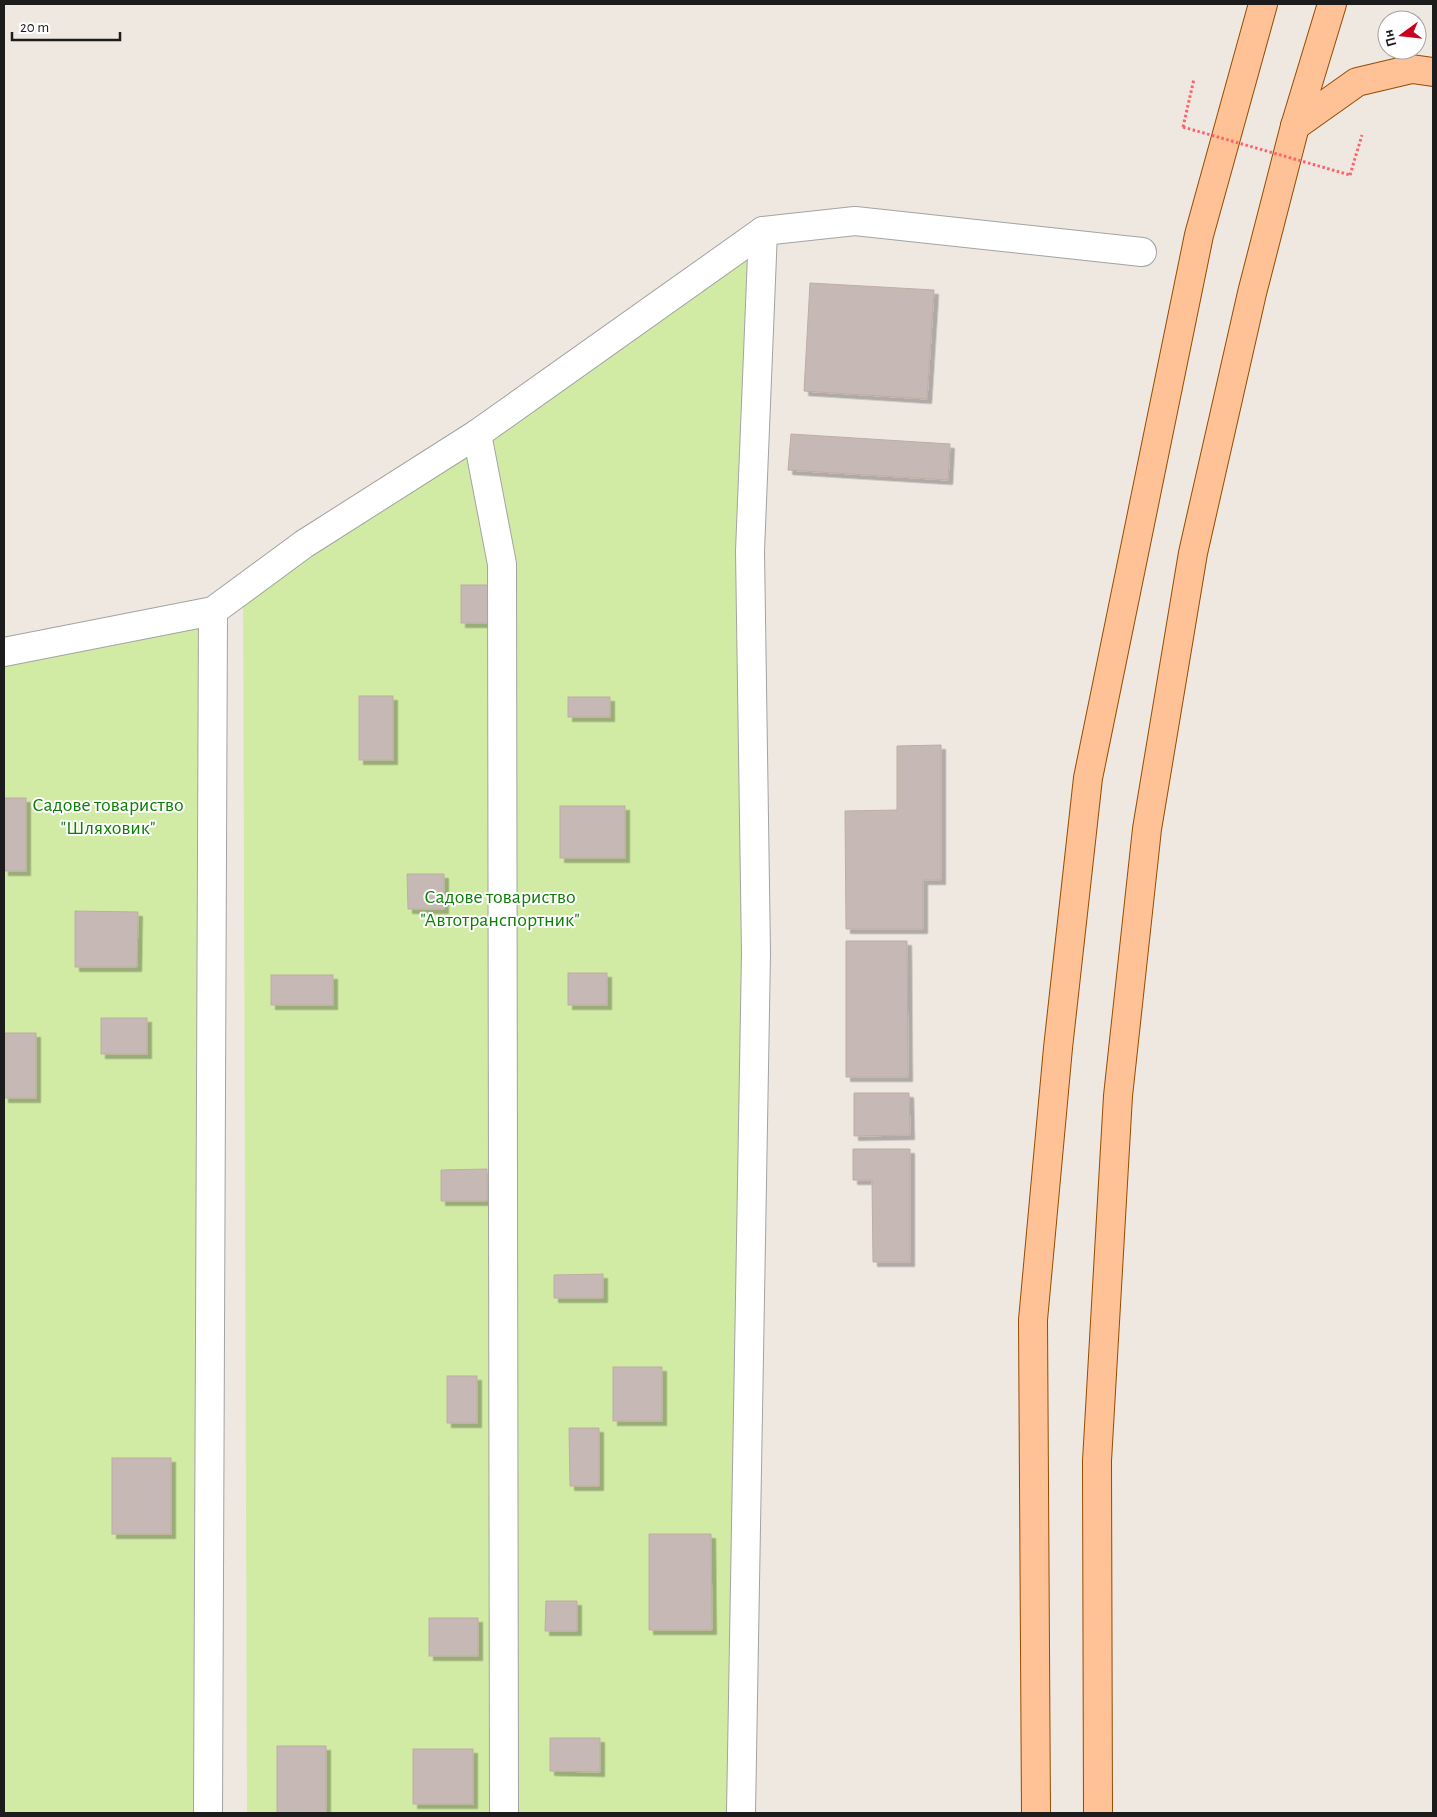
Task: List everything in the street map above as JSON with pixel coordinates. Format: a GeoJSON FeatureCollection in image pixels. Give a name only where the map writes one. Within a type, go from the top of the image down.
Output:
{"type":"FeatureCollection","features":[{"type":"Feature","properties":{"kind":"main road"},"geometry":{"type":"LineString","coordinates":[[1036,1813],[1033,1320],[1057,1057],[1088,778],[1199,236],[1263,4]]}},
{"type":"Feature","properties":{"kind":"main road"},"geometry":{"type":"LineString","coordinates":[[1098,1813],[1097,1461],[1118,1096],[1147,829],[1193,553],[1252,293],[1295,126],[1332,4]]}},
{"type":"Feature","properties":{"kind":"main road"},"geometry":{"type":"LineString","coordinates":[[1295,126],[1357,82],[1412,69],[1433,72]]}},
{"type":"Feature","properties":{"kind":"street"},"geometry":{"type":"LineString","coordinates":[[4,652],[212,611],[304,544],[478,434],[763,231],[855,221],[1142,252]]}},
{"type":"Feature","properties":{"kind":"street"},"geometry":{"type":"LineString","coordinates":[[742,1813],[756,953],[750,550],[763,231]]}},
{"type":"Feature","properties":{"kind":"street"},"geometry":{"type":"LineString","coordinates":[[478,434],[502,564],[504,1813]]}},
{"type":"Feature","properties":{"kind":"street"},"geometry":{"type":"LineString","coordinates":[[208,1813],[212,611]]}},
{"type":"Feature","properties":{"kind":"path"},"geometry":{"type":"LineString","coordinates":[[1194,79],[1183,127],[1350,175],[1362,135]]}},
{"type":"Feature","properties":{"kind":"green space","name":"Садове товариство \"Автотранспортник\""},"geometry":{"type":"Polygon","coordinates":[[[763,231],[749,1813],[247,1813],[243,589],[763,231]]]}},
{"type":"Feature","properties":{"kind":"green space","name":"Садове товариство \"Шляховик\""},"geometry":{"type":"Polygon","coordinates":[[[213,611],[208,1813],[4,1813],[4,652],[213,611]]]}},
{"type":"Feature","properties":{"kind":"building"},"geometry":{"type":"Polygon","coordinates":[[[810,283],[934,290],[927,399],[804,391],[810,283]]]}},
{"type":"Feature","properties":{"kind":"building"},"geometry":{"type":"Polygon","coordinates":[[[791,434],[950,444],[948,480],[788,470],[791,434]]]}},
{"type":"Feature","properties":{"kind":"building"},"geometry":{"type":"Polygon","coordinates":[[[461,585],[493,585],[493,623],[461,623],[461,585]]]}},
{"type":"Feature","properties":{"kind":"building"},"geometry":{"type":"Polygon","coordinates":[[[359,696],[393,696],[393,760],[359,760],[359,696]]]}},
{"type":"Feature","properties":{"kind":"building"},"geometry":{"type":"Polygon","coordinates":[[[568,697],[610,697],[610,717],[568,717],[568,697]]]}},
{"type":"Feature","properties":{"kind":"building"},"geometry":{"type":"Polygon","coordinates":[[[941,745],[941,880],[923,880],[923,929],[846,929],[845,811],[897,810],[897,746],[941,745]]]}},
{"type":"Feature","properties":{"kind":"building"},"geometry":{"type":"Polygon","coordinates":[[[4,798],[26,798],[26,871],[4,871],[4,798]]]}},
{"type":"Feature","properties":{"kind":"building"},"geometry":{"type":"Polygon","coordinates":[[[560,806],[625,806],[625,858],[560,858],[560,806]]]}},
{"type":"Feature","properties":{"kind":"building"},"geometry":{"type":"Polygon","coordinates":[[[407,874],[444,874],[444,909],[408,909],[407,874]]]}},
{"type":"Feature","properties":{"kind":"building"},"geometry":{"type":"Polygon","coordinates":[[[75,911],[138,912],[137,967],[75,967],[75,911]]]}},
{"type":"Feature","properties":{"kind":"building"},"geometry":{"type":"Polygon","coordinates":[[[846,941],[907,941],[908,1077],[846,1077],[846,941]]]}},
{"type":"Feature","properties":{"kind":"building"},"geometry":{"type":"Polygon","coordinates":[[[568,973],[607,973],[607,1005],[568,1005],[568,973]]]}},
{"type":"Feature","properties":{"kind":"building"},"geometry":{"type":"Polygon","coordinates":[[[271,975],[333,975],[333,1005],[271,1005],[271,975]]]}},
{"type":"Feature","properties":{"kind":"building"},"geometry":{"type":"Polygon","coordinates":[[[101,1018],[147,1018],[147,1054],[101,1054],[101,1018]]]}},
{"type":"Feature","properties":{"kind":"building"},"geometry":{"type":"Polygon","coordinates":[[[4,1033],[36,1033],[36,1098],[4,1098],[4,1033]]]}},
{"type":"Feature","properties":{"kind":"building"},"geometry":{"type":"Polygon","coordinates":[[[854,1093],[909,1093],[910,1135],[854,1136],[854,1093]]]}},
{"type":"Feature","properties":{"kind":"building"},"geometry":{"type":"Polygon","coordinates":[[[853,1149],[910,1149],[910,1262],[873,1262],[872,1180],[853,1180],[853,1149]]]}},
{"type":"Feature","properties":{"kind":"building"},"geometry":{"type":"Polygon","coordinates":[[[487,1169],[487,1201],[441,1201],[441,1170],[487,1169]]]}},
{"type":"Feature","properties":{"kind":"building"},"geometry":{"type":"Polygon","coordinates":[[[603,1274],[603,1298],[554,1298],[554,1275],[603,1274]]]}},
{"type":"Feature","properties":{"kind":"building"},"geometry":{"type":"Polygon","coordinates":[[[613,1367],[662,1367],[662,1421],[613,1421],[613,1367]]]}},
{"type":"Feature","properties":{"kind":"building"},"geometry":{"type":"Polygon","coordinates":[[[447,1376],[477,1376],[477,1423],[447,1423],[447,1376]]]}},
{"type":"Feature","properties":{"kind":"building"},"geometry":{"type":"Polygon","coordinates":[[[569,1428],[599,1428],[599,1486],[570,1486],[569,1428]]]}},
{"type":"Feature","properties":{"kind":"building"},"geometry":{"type":"Polygon","coordinates":[[[112,1458],[171,1458],[171,1534],[112,1534],[112,1458]]]}},
{"type":"Feature","properties":{"kind":"building"},"geometry":{"type":"Polygon","coordinates":[[[649,1534],[711,1534],[712,1630],[649,1630],[649,1534]]]}},
{"type":"Feature","properties":{"kind":"building"},"geometry":{"type":"Polygon","coordinates":[[[546,1601],[577,1601],[577,1631],[545,1631],[546,1601]]]}},
{"type":"Feature","properties":{"kind":"building"},"geometry":{"type":"Polygon","coordinates":[[[429,1618],[478,1618],[478,1656],[429,1656],[429,1618]]]}},
{"type":"Feature","properties":{"kind":"building"},"geometry":{"type":"Polygon","coordinates":[[[550,1738],[600,1738],[600,1772],[550,1771],[550,1738]]]}},
{"type":"Feature","properties":{"kind":"building"},"geometry":{"type":"Polygon","coordinates":[[[277,1746],[326,1746],[326,1813],[277,1813],[277,1746]]]}},
{"type":"Feature","properties":{"kind":"building"},"geometry":{"type":"Polygon","coordinates":[[[413,1749],[473,1749],[473,1804],[413,1804],[413,1749]]]}}]}
